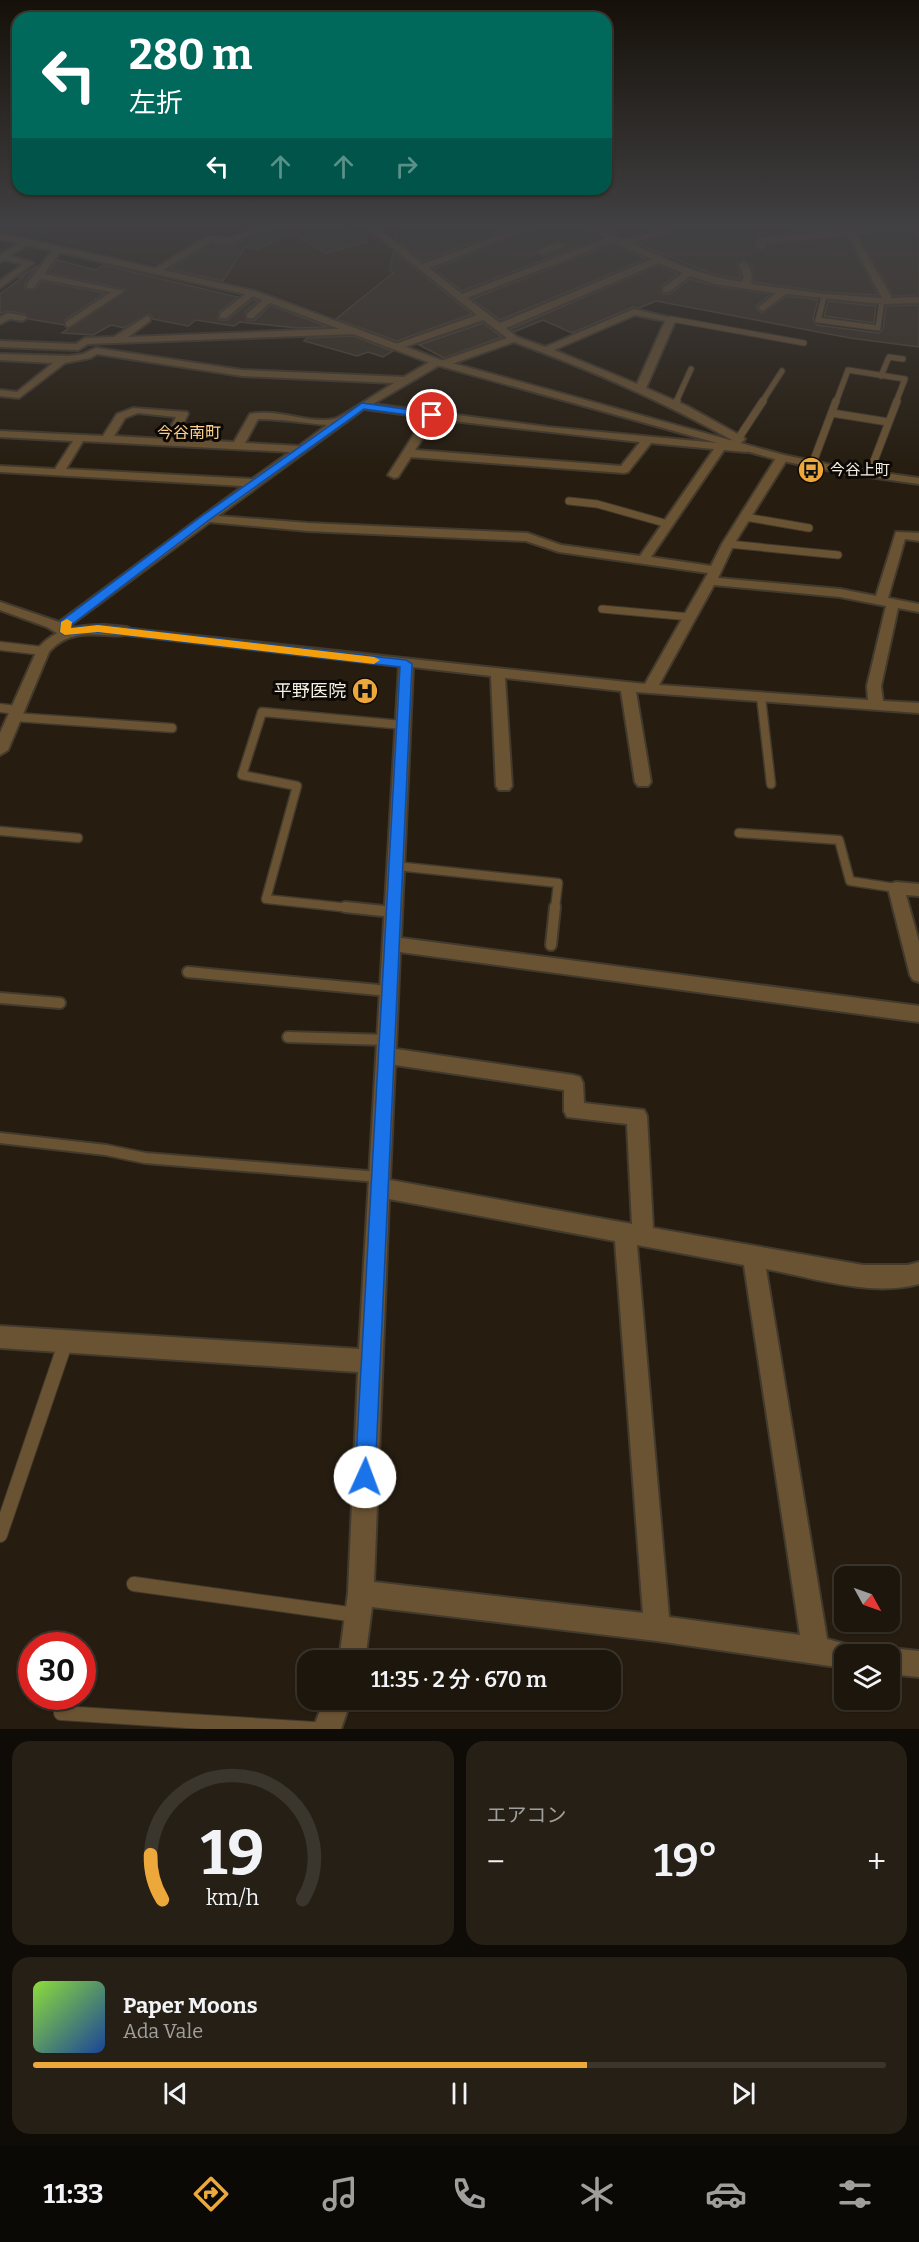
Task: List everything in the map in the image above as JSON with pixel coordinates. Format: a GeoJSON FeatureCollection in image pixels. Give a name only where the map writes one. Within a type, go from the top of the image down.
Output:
{"type":"FeatureCollection","features":[{"type":"Feature","properties":{"kind":"street"},"geometry":{"type":"LineString","coordinates":[[69,324],[95,307]]}},
{"type":"Feature","properties":{"kind":"street"},"geometry":{"type":"LineString","coordinates":[[223,316],[234,307]]}},
{"type":"Feature","properties":{"kind":"street"},"geometry":{"type":"LineString","coordinates":[[250,316],[260,307]]}},
{"type":"Feature","properties":{"kind":"street"},"geometry":{"type":"LineString","coordinates":[[293,307],[440,363],[736,441]]}},
{"type":"Feature","properties":{"kind":"street"},"geometry":{"type":"LineString","coordinates":[[473,307],[514,339],[546,350],[675,405],[752,450]]}},
{"type":"Feature","properties":{"kind":"street"},"geometry":{"type":"LineString","coordinates":[[499,327],[549,307]]}},
{"type":"Feature","properties":{"kind":"street"},"geometry":{"type":"LineString","coordinates":[[546,350],[633,312],[671,320],[640,389]]}},
{"type":"Feature","properties":{"kind":"street"},"geometry":{"type":"LineString","coordinates":[[0,321],[8,316],[22,318]]}},
{"type":"Feature","properties":{"kind":"street"},"geometry":{"type":"LineString","coordinates":[[396,346],[484,316]]}},
{"type":"Feature","properties":{"kind":"street"},"geometry":{"type":"LineString","coordinates":[[116,340],[147,319]]}},
{"type":"Feature","properties":{"kind":"street"},"geometry":{"type":"LineString","coordinates":[[0,344],[78,347],[85,341],[356,331]]}},
{"type":"Feature","properties":{"kind":"street"},"geometry":{"type":"LineString","coordinates":[[65,632],[65,623],[70,619],[205,518],[362,406],[403,380],[440,363],[514,339]]}},
{"type":"Feature","properties":{"kind":"street"},"geometry":{"type":"LineString","coordinates":[[0,357],[87,358],[96,351],[242,373],[403,380]]}},
{"type":"Feature","properties":{"kind":"street"},"geometry":{"type":"LineString","coordinates":[[0,393],[19,395],[65,358]]}},
{"type":"Feature","properties":{"kind":"street"},"geometry":{"type":"LineString","coordinates":[[362,406],[752,450],[812,465],[919,481]]}},
{"type":"Feature","properties":{"kind":"street"},"geometry":{"type":"LineString","coordinates":[[107,439],[121,416],[136,410],[183,414],[169,442]]}},
{"type":"Feature","properties":{"kind":"street"},"geometry":{"type":"LineString","coordinates":[[394,475],[432,415]]}},
{"type":"Feature","properties":{"kind":"street"},"geometry":{"type":"LineString","coordinates":[[238,446],[254,416],[284,416],[290,419],[338,423]]}},
{"type":"Feature","properties":{"kind":"street"},"geometry":{"type":"LineString","coordinates":[[0,434],[301,449]]}},
{"type":"Feature","properties":{"kind":"street"},"geometry":{"type":"LineString","coordinates":[[58,472],[80,438]]}},
{"type":"Feature","properties":{"kind":"street"},"geometry":{"type":"LineString","coordinates":[[409,453],[624,470],[648,440]]}},
{"type":"Feature","properties":{"kind":"street"},"geometry":{"type":"LineString","coordinates":[[643,560],[720,448]]}},
{"type":"Feature","properties":{"kind":"street"},"geometry":{"type":"LineString","coordinates":[[650,689],[728,544],[782,458]]}},
{"type":"Feature","properties":{"kind":"street"},"geometry":{"type":"LineString","coordinates":[[0,469],[253,483]]}},
{"type":"Feature","properties":{"kind":"street"},"geometry":{"type":"LineString","coordinates":[[205,518],[308,527],[527,537],[559,548],[643,560],[712,575],[840,593],[919,608]]}},
{"type":"Feature","properties":{"kind":"street"},"geometry":{"type":"LineString","coordinates":[[876,705],[874,686],[900,535],[919,537]]}},
{"type":"Feature","properties":{"kind":"street"},"geometry":{"type":"LineString","coordinates":[[0,606],[52,624],[65,632]]}},
{"type":"Feature","properties":{"kind":"street"},"geometry":{"type":"LineString","coordinates":[[0,750],[43,651],[51,640],[65,632],[98,628],[628,687],[919,708]]}},
{"type":"Feature","properties":{"kind":"street"},"geometry":{"type":"LineString","coordinates":[[352,1650],[359,1604],[406,664]]}},
{"type":"Feature","properties":{"kind":"street"},"geometry":{"type":"LineString","coordinates":[[498,674],[504,786]]}},
{"type":"Feature","properties":{"kind":"street"},"geometry":{"type":"LineString","coordinates":[[628,687],[643,782]]}},
{"type":"Feature","properties":{"kind":"street"},"geometry":{"type":"LineString","coordinates":[[919,890],[896,888],[919,975]]}},
{"type":"Feature","properties":{"kind":"street"},"geometry":{"type":"LineString","coordinates":[[392,944],[919,1014]]}},
{"type":"Feature","properties":{"kind":"street"},"geometry":{"type":"LineString","coordinates":[[386,1048],[573,1083],[574,1111],[637,1116],[634,1234],[657,1628]]}},
{"type":"Feature","properties":{"kind":"street"},"geometry":{"type":"LineString","coordinates":[[379,1183],[634,1234],[863,1276],[908,1276],[919,1273]]}},
{"type":"Feature","properties":{"kind":"street"},"geometry":{"type":"LineString","coordinates":[[753,1256],[816,1651]]}},
{"type":"Feature","properties":{"kind":"street"},"geometry":{"type":"LineString","coordinates":[[0,1337],[370,1361]]}},
{"type":"Feature","properties":{"kind":"street"},"geometry":{"type":"LineString","coordinates":[[359,1604],[657,1628],[834,1654]]}},
{"type":"Feature","properties":{"kind":"street"},"geometry":{"type":"LineString","coordinates":[[900,1661],[919,1664]]}},
{"type":"Feature","properties":{"kind":"street"},"geometry":{"type":"LineString","coordinates":[[327,1729],[334,1710]]}},
{"type":"Feature","properties":{"kind":"lane"},"geometry":{"type":"LineString","coordinates":[[821,307],[818,320],[878,328],[883,307]]}},
{"type":"Feature","properties":{"kind":"lane"},"geometry":{"type":"LineString","coordinates":[[671,320],[804,343]]}},
{"type":"Feature","properties":{"kind":"lane"},"geometry":{"type":"LineString","coordinates":[[881,375],[889,357],[903,359]]}},
{"type":"Feature","properties":{"kind":"lane"},"geometry":{"type":"LineString","coordinates":[[675,405],[691,369]]}},
{"type":"Feature","properties":{"kind":"lane"},"geometry":{"type":"LineString","coordinates":[[812,465],[848,370],[905,380],[869,474]]}},
{"type":"Feature","properties":{"kind":"lane"},"geometry":{"type":"LineString","coordinates":[[736,441],[782,371]]}},
{"type":"Feature","properties":{"kind":"lane"},"geometry":{"type":"LineString","coordinates":[[832,413],[888,422]]}},
{"type":"Feature","properties":{"kind":"lane"},"geometry":{"type":"LineString","coordinates":[[569,501],[597,504],[668,524]]}},
{"type":"Feature","properties":{"kind":"lane"},"geometry":{"type":"LineString","coordinates":[[745,518],[809,528]]}},
{"type":"Feature","properties":{"kind":"lane"},"geometry":{"type":"LineString","coordinates":[[728,544],[837,555]]}},
{"type":"Feature","properties":{"kind":"lane"},"geometry":{"type":"LineString","coordinates":[[602,609],[690,617]]}},
{"type":"Feature","properties":{"kind":"lane"},"geometry":{"type":"LineString","coordinates":[[0,646],[43,651]]}},
{"type":"Feature","properties":{"kind":"lane"},"geometry":{"type":"LineString","coordinates":[[761,697],[771,784]]}},
{"type":"Feature","properties":{"kind":"lane"},"geometry":{"type":"LineString","coordinates":[[0,708],[15,713],[172,728]]}},
{"type":"Feature","properties":{"kind":"lane"},"geometry":{"type":"LineString","coordinates":[[393,912],[266,899],[297,786],[242,775],[262,712],[403,725]]}},
{"type":"Feature","properties":{"kind":"lane"},"geometry":{"type":"LineString","coordinates":[[0,831],[78,838]]}},
{"type":"Feature","properties":{"kind":"lane"},"geometry":{"type":"LineString","coordinates":[[739,833],[839,840],[850,881],[896,888]]}},
{"type":"Feature","properties":{"kind":"lane"},"geometry":{"type":"LineString","coordinates":[[396,866],[558,884],[550,945]]}},
{"type":"Feature","properties":{"kind":"lane"},"geometry":{"type":"LineString","coordinates":[[188,972],[389,990]]}},
{"type":"Feature","properties":{"kind":"lane"},"geometry":{"type":"LineString","coordinates":[[0,998],[60,1003]]}},
{"type":"Feature","properties":{"kind":"lane"},"geometry":{"type":"LineString","coordinates":[[288,1037],[386,1048]]}},
{"type":"Feature","properties":{"kind":"lane"},"geometry":{"type":"LineString","coordinates":[[0,1138],[106,1150],[145,1158],[379,1183]]}},
{"type":"Feature","properties":{"kind":"lane"},"geometry":{"type":"LineString","coordinates":[[0,1535],[66,1341]]}},
{"type":"Feature","properties":{"kind":"lane"},"geometry":{"type":"LineString","coordinates":[[134,1584],[359,1604]]}},
{"type":"Feature","properties":{"kind":"lane"},"geometry":{"type":"LineString","coordinates":[[62,1713],[314,1729]]}},
{"type":"Feature","properties":{"kind":"shaded area"},"geometry":{"type":"Polygon","coordinates":[[[307,307],[466,307],[469,309],[390,338],[307,307]]]}},
{"type":"Feature","properties":{"kind":"building"},"geometry":{"type":"Polygon","coordinates":[[[0,307],[85,307],[65,320],[64,325],[29,319],[25,314],[8,311],[0,313],[0,307]]]}},
{"type":"Feature","properties":{"kind":"building"},"geometry":{"type":"Polygon","coordinates":[[[102,307],[226,307],[219,312],[218,318],[227,320],[243,307],[251,307],[245,312],[247,320],[255,320],[268,307],[274,307],[328,327],[297,328],[240,322],[234,326],[196,320],[188,326],[152,319],[152,316],[148,314],[124,328],[111,325],[93,335],[62,333],[102,307]]]}},
{"type":"Feature","properties":{"kind":"building"},"geometry":{"type":"Polygon","coordinates":[[[351,307],[463,307],[472,314],[397,341],[336,319],[351,307]]]}},
{"type":"Feature","properties":{"kind":"building"},"geometry":{"type":"Polygon","coordinates":[[[482,307],[532,307],[500,320],[482,307]]]}},
{"type":"Feature","properties":{"kind":"building"},"geometry":{"type":"Polygon","coordinates":[[[562,307],[642,307],[633,307],[572,333],[543,320],[514,332],[510,329],[562,307]]]}},
{"type":"Feature","properties":{"kind":"building"},"geometry":{"type":"Polygon","coordinates":[[[686,307],[756,307],[762,313],[771,307],[816,307],[813,319],[817,325],[879,333],[883,329],[886,307],[919,307],[919,347],[850,338],[686,307]]]}},
{"type":"Feature","properties":{"kind":"building"},"geometry":{"type":"Polygon","coordinates":[[[826,307],[876,307],[874,323],[824,316],[826,307]]]}},
{"type":"Feature","properties":{"kind":"building"},"geometry":{"type":"Polygon","coordinates":[[[483,323],[502,337],[444,358],[419,345],[483,323]]]}},
{"type":"Feature","properties":{"kind":"building"},"geometry":{"type":"Polygon","coordinates":[[[353,336],[393,351],[383,357],[368,352],[357,356],[304,341],[307,338],[353,336]]]}},
{"type":"Feature","properties":{"kind":"slow traffic"},"geometry":{"type":"LineString","coordinates":[[67,622],[65,632],[98,628],[374,660]]}},
{"type":"Feature","properties":{"kind":"place","name":"今谷上町"},"geometry":{"type":"Point","coordinates":[811,470]}},
{"type":"Feature","properties":{"kind":"place","name":"平野医院"},"geometry":{"type":"Point","coordinates":[365,691]}},
{"type":"Feature","properties":{"kind":"district","name":"今谷南町"},"geometry":{"type":"Point","coordinates":[189,432]}},
{"type":"Feature","properties":{"kind":"route"},"geometry":{"type":"LineString","coordinates":[[365,1477],[406,664],[98,628],[65,632],[65,623],[205,518],[362,406],[432,415]]}}]}
